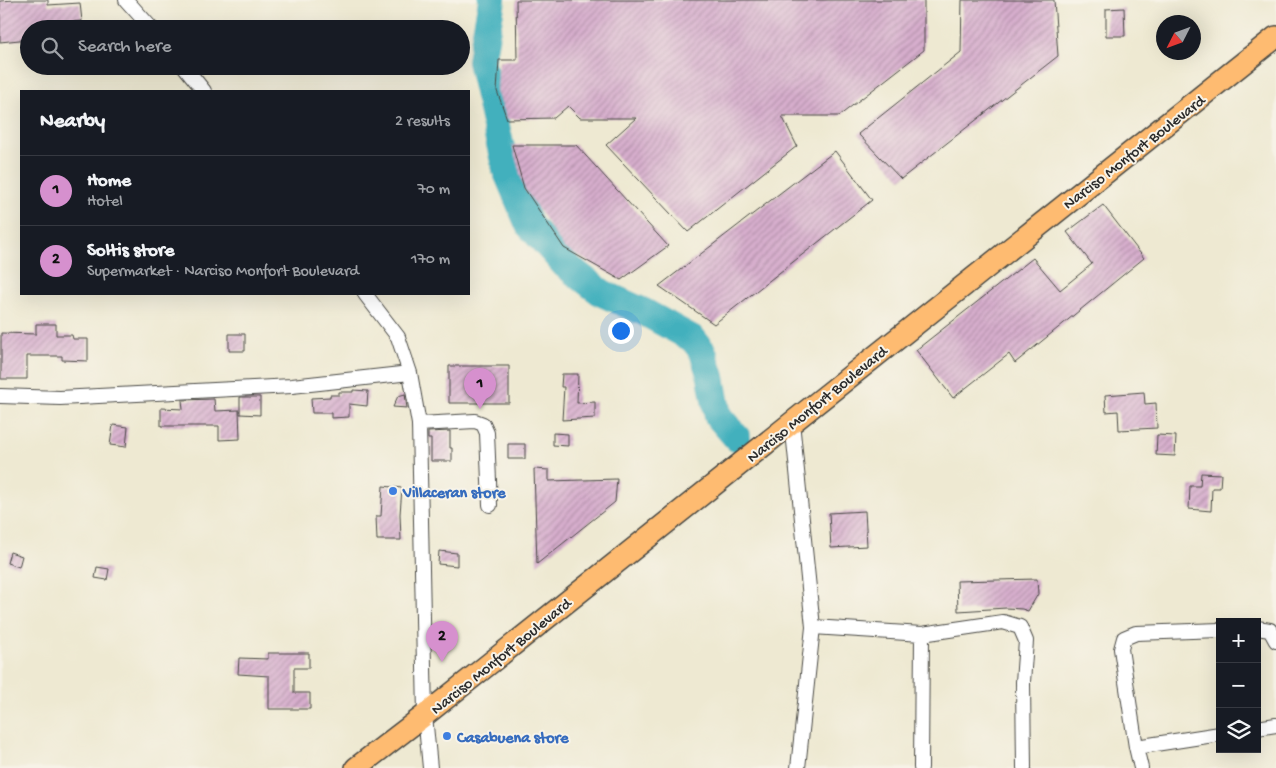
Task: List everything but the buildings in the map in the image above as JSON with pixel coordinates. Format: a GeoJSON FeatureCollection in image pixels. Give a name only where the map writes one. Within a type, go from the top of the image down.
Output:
{"type":"FeatureCollection","features":[{"type":"Feature","properties":{"kind":"main road","name":"Narciso Monfort Boulevard"},"geometry":{"type":"LineString","coordinates":[[356,768],[1276,37]]}},
{"type":"Feature","properties":{"kind":"street"},"geometry":{"type":"LineString","coordinates":[[126,0],[144,20]]}},
{"type":"Feature","properties":{"kind":"street"},"geometry":{"type":"LineString","coordinates":[[191,75],[203,90]]}},
{"type":"Feature","properties":{"kind":"street"},"geometry":{"type":"LineString","coordinates":[[366,295],[398,337],[410,373],[419,424],[425,715],[430,768]]}},
{"type":"Feature","properties":{"kind":"street"},"geometry":{"type":"LineString","coordinates":[[0,396],[60,398],[292,386],[410,373]]}},
{"type":"Feature","properties":{"kind":"street"},"geometry":{"type":"LineString","coordinates":[[419,424],[475,420],[483,424],[487,433],[490,505]]}},
{"type":"Feature","properties":{"kind":"street"},"geometry":{"type":"LineString","coordinates":[[792,422],[813,627],[798,768]]}},
{"type":"Feature","properties":{"kind":"street"},"geometry":{"type":"LineString","coordinates":[[813,627],[922,634],[1003,622],[1020,627],[1026,641],[1023,682],[1024,768]]}},
{"type":"Feature","properties":{"kind":"street"},"geometry":{"type":"LineString","coordinates":[[1261,629],[1270,630],[1276,641]]}},
{"type":"Feature","properties":{"kind":"street"},"geometry":{"type":"LineString","coordinates":[[1141,768],[1121,649],[1124,638],[1136,633],[1216,630]]}},
{"type":"Feature","properties":{"kind":"street"},"geometry":{"type":"LineString","coordinates":[[921,768],[922,634]]}},
{"type":"Feature","properties":{"kind":"street"},"geometry":{"type":"LineString","coordinates":[[1261,727],[1276,725]]}},
{"type":"Feature","properties":{"kind":"street"},"geometry":{"type":"LineString","coordinates":[[1136,747],[1216,735]]}},
{"type":"Feature","properties":{"kind":"waterway"},"geometry":{"type":"LineString","coordinates":[[492,0],[481,61],[506,170],[529,225],[564,264],[602,293],[644,312],[693,339],[703,352],[711,377],[718,416],[737,438]]}},
{"type":"Feature","properties":{"kind":"place","name":"Home"},"geometry":{"type":"Point","coordinates":[480,409]}},
{"type":"Feature","properties":{"kind":"place","name":"Villaceran store"},"geometry":{"type":"Point","coordinates":[393,491]}},
{"type":"Feature","properties":{"kind":"place","name":"Soltis store"},"geometry":{"type":"Point","coordinates":[442,662]}},
{"type":"Feature","properties":{"kind":"place","name":"Casabuena store"},"geometry":{"type":"Point","coordinates":[447,736]}}]}
